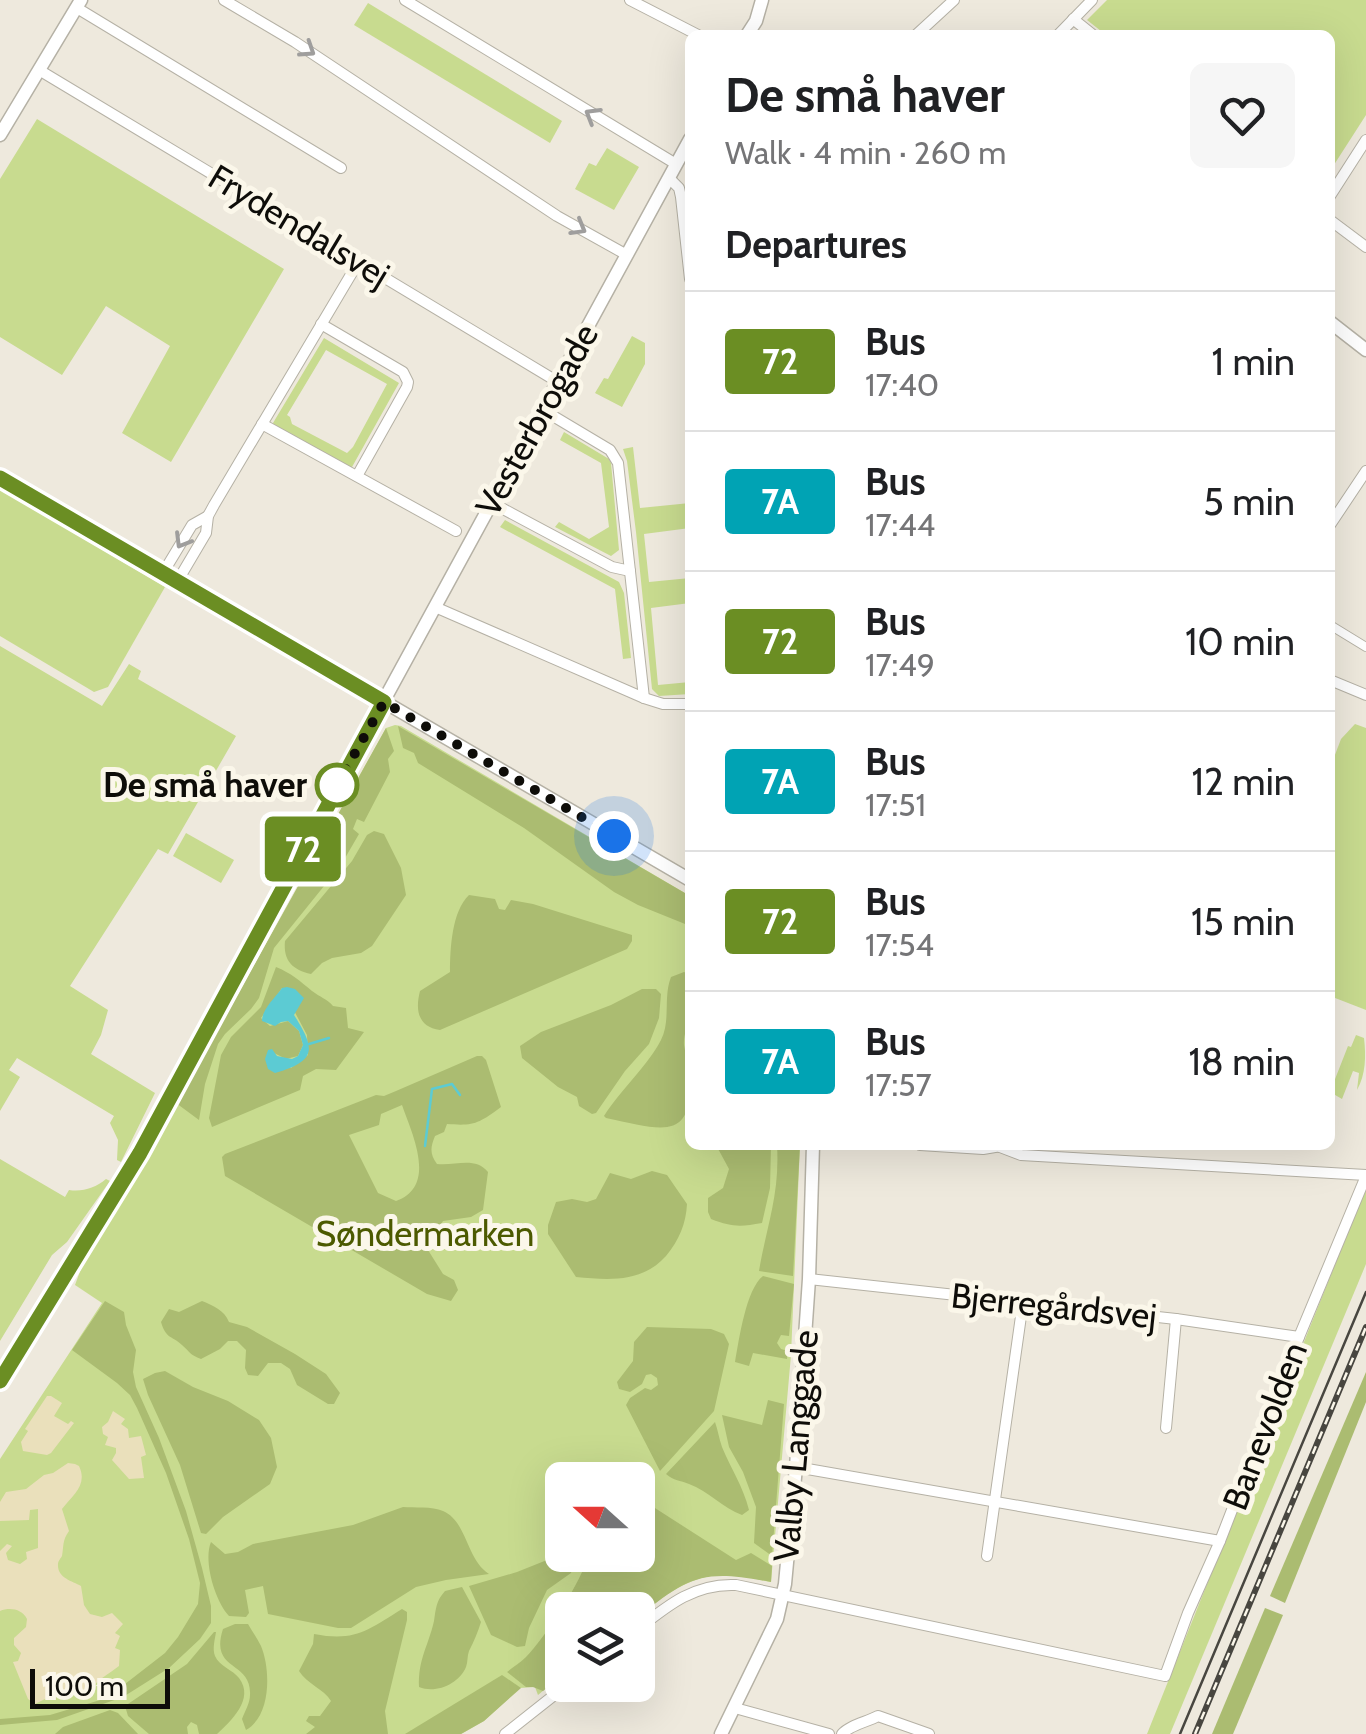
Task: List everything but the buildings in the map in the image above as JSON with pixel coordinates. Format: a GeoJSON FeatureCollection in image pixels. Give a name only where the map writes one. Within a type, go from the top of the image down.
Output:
{"type":"FeatureCollection","features":[{"type":"Feature","properties":{"kind":"street"},"geometry":{"type":"LineString","coordinates":[[224,0],[295,42],[557,216],[626,255]]}},
{"type":"Feature","properties":{"kind":"street"},"geometry":{"type":"LineString","coordinates":[[404,0],[676,164]]}},
{"type":"Feature","properties":{"kind":"street"},"geometry":{"type":"LineString","coordinates":[[630,0],[688,30]]}},
{"type":"Feature","properties":{"kind":"street"},"geometry":{"type":"LineString","coordinates":[[746,30],[759,0]]}},
{"type":"Feature","properties":{"kind":"street"},"geometry":{"type":"LineString","coordinates":[[921,30],[954,0]]}},
{"type":"Feature","properties":{"kind":"street"},"geometry":{"type":"LineString","coordinates":[[1063,30],[1092,0]]}},
{"type":"Feature","properties":{"kind":"street"},"geometry":{"type":"LineString","coordinates":[[0,135],[79,4],[341,168]]}},
{"type":"Feature","properties":{"kind":"street"},"geometry":{"type":"LineString","coordinates":[[1073,19],[1087,30]]}},
{"type":"Feature","properties":{"kind":"street","name":"Frydendalsvej"},"geometry":{"type":"LineString","coordinates":[[39,70],[558,382]]}},
{"type":"Feature","properties":{"kind":"street"},"geometry":{"type":"LineString","coordinates":[[1335,188],[1366,140]]}},
{"type":"Feature","properties":{"kind":"street","name":"Vesterbrogade"},"geometry":{"type":"LineString","coordinates":[[0,1381],[140,1153],[685,148]]}},
{"type":"Feature","properties":{"kind":"street"},"geometry":{"type":"LineString","coordinates":[[669,178],[682,197],[685,228]]}},
{"type":"Feature","properties":{"kind":"street"},"geometry":{"type":"LineString","coordinates":[[1335,224],[1366,248]]}},
{"type":"Feature","properties":{"kind":"street"},"geometry":{"type":"LineString","coordinates":[[177,582],[206,533],[208,516],[359,261]]}},
{"type":"Feature","properties":{"kind":"street"},"geometry":{"type":"LineString","coordinates":[[321,324],[403,372],[408,382],[357,476]]}},
{"type":"Feature","properties":{"kind":"street"},"geometry":{"type":"LineString","coordinates":[[1335,326],[1366,350]]}},
{"type":"Feature","properties":{"kind":"street"},"geometry":{"type":"LineString","coordinates":[[543,410],[610,450],[618,463],[644,698]]}},
{"type":"Feature","properties":{"kind":"street"},"geometry":{"type":"LineString","coordinates":[[262,424],[456,531]]}},
{"type":"Feature","properties":{"kind":"street"},"geometry":{"type":"LineString","coordinates":[[1335,518],[1365,475]]}},
{"type":"Feature","properties":{"kind":"street"},"geometry":{"type":"LineString","coordinates":[[0,478],[685,877]]}},
{"type":"Feature","properties":{"kind":"street"},"geometry":{"type":"LineString","coordinates":[[492,503],[612,567],[630,571]]}},
{"type":"Feature","properties":{"kind":"street"},"geometry":{"type":"LineString","coordinates":[[162,573],[192,525],[208,516]]}},
{"type":"Feature","properties":{"kind":"street"},"geometry":{"type":"LineString","coordinates":[[435,607],[644,698],[663,704],[685,704]]}},
{"type":"Feature","properties":{"kind":"street"},"geometry":{"type":"LineString","coordinates":[[1335,628],[1366,646]]}},
{"type":"Feature","properties":{"kind":"street"},"geometry":{"type":"LineString","coordinates":[[1335,682],[1366,695]]}},
{"type":"Feature","properties":{"kind":"street","name":"Valby Langgade"},"geometry":{"type":"LineString","coordinates":[[720,1734],[777,1619],[783,1595],[809,1278],[812,1150]]}},
{"type":"Feature","properties":{"kind":"street"},"geometry":{"type":"LineString","coordinates":[[1010,1150],[1021,1155],[1366,1176]]}},
{"type":"Feature","properties":{"kind":"street","name":"Banevolden"},"geometry":{"type":"LineString","coordinates":[[783,1595],[1165,1676],[1366,1176]]}},
{"type":"Feature","properties":{"kind":"street","name":"Bjerregårdsvej"},"geometry":{"type":"LineString","coordinates":[[809,1278],[1299,1337]]}},
{"type":"Feature","properties":{"kind":"street"},"geometry":{"type":"LineString","coordinates":[[987,1556],[1023,1302]]}},
{"type":"Feature","properties":{"kind":"street"},"geometry":{"type":"LineString","coordinates":[[1166,1428],[1176,1320]]}},
{"type":"Feature","properties":{"kind":"street"},"geometry":{"type":"LineString","coordinates":[[796,1467],[1220,1541]]}},
{"type":"Feature","properties":{"kind":"street"},"geometry":{"type":"LineString","coordinates":[[655,1616],[675,1600],[705,1587],[736,1585],[783,1595]]}},
{"type":"Feature","properties":{"kind":"street"},"geometry":{"type":"LineString","coordinates":[[505,1734],[545,1702]]}},
{"type":"Feature","properties":{"kind":"street"},"geometry":{"type":"LineString","coordinates":[[735,1708],[829,1734]]}},
{"type":"Feature","properties":{"kind":"street"},"geometry":{"type":"LineString","coordinates":[[842,1734],[878,1716],[929,1734]]}},
{"type":"Feature","properties":{"kind":"green space"},"geometry":{"type":"Polygon","coordinates":[[[1107,0],[1366,0],[1366,115],[1335,163],[1335,30],[1100,30],[1087,20],[1107,0]]]}},
{"type":"Feature","properties":{"kind":"green space"},"geometry":{"type":"Polygon","coordinates":[[[368,3],[562,121],[550,143],[354,25],[368,3]]]}},
{"type":"Feature","properties":{"kind":"green space"},"geometry":{"type":"Polygon","coordinates":[[[37,119],[284,269],[171,462],[122,433],[170,346],[106,306],[62,375],[0,337],[0,179],[37,119]]]}},
{"type":"Feature","properties":{"kind":"green space"},"geometry":{"type":"Polygon","coordinates":[[[607,148],[639,167],[614,210],[575,189],[589,163],[596,166],[607,148]]]}},
{"type":"Feature","properties":{"kind":"green space"},"geometry":{"type":"Polygon","coordinates":[[[632,336],[645,343],[645,364],[622,407],[595,393],[604,378],[608,379],[632,336]]]}},
{"type":"Feature","properties":{"kind":"green space"},"geometry":{"type":"Polygon","coordinates":[[[324,338],[399,383],[352,467],[273,423],[324,338]],[[326,350],[287,415],[292,424],[347,453],[387,384],[326,350]]]}},
{"type":"Feature","properties":{"kind":"green space"},"geometry":{"type":"Polygon","coordinates":[[[564,432],[611,463],[619,550],[611,556],[555,527],[559,522],[589,539],[609,527],[601,463],[560,440],[564,432]]]}},
{"type":"Feature","properties":{"kind":"green space"},"geometry":{"type":"Polygon","coordinates":[[[633,447],[640,508],[685,504],[685,529],[644,534],[649,582],[685,578],[685,604],[651,608],[658,685],[685,682],[685,694],[659,696],[652,689],[623,449],[633,447]]]}},
{"type":"Feature","properties":{"kind":"green space"},"geometry":{"type":"Polygon","coordinates":[[[0,489],[165,587],[108,687],[94,692],[0,636],[0,489]]]}},
{"type":"Feature","properties":{"kind":"green space"},"geometry":{"type":"Polygon","coordinates":[[[505,520],[619,582],[624,593],[631,658],[623,659],[615,589],[500,527],[505,520]]]}},
{"type":"Feature","properties":{"kind":"green space"},"geometry":{"type":"Polygon","coordinates":[[[0,646],[102,706],[129,664],[141,671],[138,679],[236,736],[168,854],[158,849],[70,986],[108,1010],[91,1054],[155,1093],[121,1162],[117,1160],[118,1140],[110,1123],[114,1116],[17,1058],[9,1070],[20,1077],[0,1111],[0,646]]]}},
{"type":"Feature","properties":{"kind":"green space"},"geometry":{"type":"Polygon","coordinates":[[[1355,724],[1366,728],[1366,1010],[1335,998],[1335,755],[1341,739],[1355,724]]]}},
{"type":"Feature","properties":{"kind":"green space"},"geometry":{"type":"Polygon","coordinates":[[[398,726],[685,893],[685,924],[614,892],[524,828],[418,763],[414,753],[403,748],[398,726]]]}},
{"type":"Feature","properties":{"kind":"green space","name":"Søndermarken"},"geometry":{"type":"Polygon","coordinates":[[[401,726],[685,893],[685,1150],[800,1150],[791,1355],[771,1582],[736,1575],[704,1577],[655,1604],[655,1592],[545,1592],[545,1689],[538,1695],[535,1687],[520,1688],[484,1721],[461,1734],[0,1734],[0,1459],[102,1303],[75,1285],[89,1247],[146,1157],[386,728],[401,726]]]}},
{"type":"Feature","properties":{"kind":"green space"},"geometry":{"type":"Polygon","coordinates":[[[386,728],[394,751],[388,759],[390,772],[364,822],[357,819],[353,829],[359,834],[341,865],[274,948],[259,998],[218,1044],[199,1120],[176,1103],[386,728]]]}},
{"type":"Feature","properties":{"kind":"green space"},"geometry":{"type":"Polygon","coordinates":[[[374,831],[384,834],[401,868],[406,895],[372,946],[361,953],[332,958],[311,974],[299,970],[290,964],[285,941],[374,831]]]}},
{"type":"Feature","properties":{"kind":"green space"},"geometry":{"type":"Polygon","coordinates":[[[186,833],[234,860],[221,883],[173,856],[186,833]]]}},
{"type":"Feature","properties":{"kind":"green space"},"geometry":{"type":"Polygon","coordinates":[[[469,895],[495,899],[499,909],[505,910],[511,900],[533,904],[632,935],[632,941],[627,949],[440,1030],[427,1025],[420,1016],[420,991],[450,972],[456,920],[469,895]]]}},
{"type":"Feature","properties":{"kind":"green space"},"geometry":{"type":"Polygon","coordinates":[[[276,967],[333,1006],[346,1008],[348,1028],[364,1032],[336,1070],[316,1069],[303,1076],[300,1090],[212,1127],[209,1118],[221,1055],[231,1037],[261,1007],[276,967]],[[282,988],[261,1018],[270,1026],[288,1021],[299,1031],[303,1045],[298,1056],[286,1059],[268,1050],[291,1068],[308,1055],[307,1035],[282,988]]]}},
{"type":"Feature","properties":{"kind":"green space"},"geometry":{"type":"Polygon","coordinates":[[[685,972],[685,1113],[672,1126],[660,1127],[606,1118],[661,1040],[671,977],[685,972]]]}},
{"type":"Feature","properties":{"kind":"green space"},"geometry":{"type":"Polygon","coordinates":[[[642,989],[656,989],[661,994],[659,1018],[649,1044],[596,1113],[579,1106],[577,1097],[522,1058],[520,1046],[541,1032],[642,989]]]}},
{"type":"Feature","properties":{"kind":"green space"},"geometry":{"type":"Polygon","coordinates":[[[1356,1035],[1364,1038],[1364,1071],[1357,1090],[1359,1073],[1353,1071],[1342,1099],[1335,1095],[1335,1079],[1348,1046],[1351,1047],[1356,1035]]]}},
{"type":"Feature","properties":{"kind":"green space"},"geometry":{"type":"Polygon","coordinates":[[[477,1056],[486,1060],[501,1107],[475,1123],[447,1124],[432,1144],[437,1164],[471,1163],[488,1172],[483,1210],[471,1217],[443,1221],[430,1243],[428,1250],[458,1290],[451,1301],[427,1294],[225,1176],[225,1154],[376,1095],[384,1096],[477,1056]],[[402,1105],[381,1114],[379,1125],[349,1135],[378,1193],[396,1201],[409,1194],[419,1172],[416,1144],[402,1105]]]}},
{"type":"Feature","properties":{"kind":"green space"},"geometry":{"type":"Polygon","coordinates":[[[719,1150],[771,1150],[770,1188],[762,1223],[736,1226],[711,1219],[708,1198],[723,1188],[729,1169],[719,1150]]]}},
{"type":"Feature","properties":{"kind":"green space"},"geometry":{"type":"Polygon","coordinates":[[[777,1150],[800,1150],[793,1276],[759,1271],[775,1194],[777,1150]]]}},
{"type":"Feature","properties":{"kind":"green space"},"geometry":{"type":"Polygon","coordinates":[[[0,1159],[65,1197],[69,1190],[84,1190],[106,1179],[110,1181],[67,1242],[52,1255],[0,1341],[0,1159]]]}},
{"type":"Feature","properties":{"kind":"green space"},"geometry":{"type":"Polygon","coordinates":[[[652,1171],[667,1175],[687,1204],[683,1225],[671,1250],[657,1265],[636,1275],[613,1279],[576,1277],[548,1234],[556,1202],[596,1199],[610,1173],[631,1179],[652,1171]]]}},
{"type":"Feature","properties":{"kind":"green space"},"geometry":{"type":"Polygon","coordinates":[[[1366,1187],[1366,1264],[1170,1734],[1147,1734],[1366,1187]]]}},
{"type":"Feature","properties":{"kind":"green space"},"geometry":{"type":"Polygon","coordinates":[[[763,1276],[794,1284],[789,1336],[781,1335],[777,1343],[788,1351],[787,1359],[753,1353],[749,1366],[735,1362],[748,1303],[763,1276]]]}},
{"type":"Feature","properties":{"kind":"green space"},"geometry":{"type":"Polygon","coordinates":[[[105,1301],[124,1312],[136,1350],[136,1387],[186,1511],[211,1606],[211,1623],[169,1668],[123,1697],[57,1720],[0,1725],[0,1719],[50,1715],[107,1698],[165,1653],[198,1604],[200,1583],[189,1539],[137,1408],[117,1383],[72,1350],[105,1301]]]}},
{"type":"Feature","properties":{"kind":"green space"},"geometry":{"type":"Polygon","coordinates":[[[202,1301],[221,1311],[229,1322],[247,1327],[326,1374],[340,1393],[334,1404],[297,1385],[290,1369],[281,1363],[268,1363],[258,1376],[248,1375],[246,1350],[237,1341],[228,1341],[201,1359],[192,1355],[167,1334],[161,1322],[169,1309],[179,1312],[202,1301]]]}},
{"type":"Feature","properties":{"kind":"green space"},"geometry":{"type":"Polygon","coordinates":[[[647,1327],[711,1329],[724,1334],[729,1344],[714,1411],[660,1471],[626,1405],[645,1388],[651,1390],[658,1385],[657,1378],[646,1375],[642,1384],[630,1392],[619,1389],[617,1382],[633,1361],[634,1342],[647,1327]]]}},
{"type":"Feature","properties":{"kind":"green space"},"geometry":{"type":"Polygon","coordinates":[[[165,1371],[259,1420],[271,1438],[277,1467],[270,1484],[206,1534],[201,1533],[180,1465],[143,1379],[165,1371]]]}},
{"type":"Feature","properties":{"kind":"green space"},"geometry":{"type":"Polygon","coordinates":[[[1366,1372],[1366,1402],[1285,1603],[1270,1596],[1366,1372]]]}},
{"type":"Feature","properties":{"kind":"green space"},"geometry":{"type":"Polygon","coordinates":[[[768,1400],[784,1404],[772,1556],[754,1543],[756,1507],[729,1447],[722,1415],[762,1425],[768,1400]]]}},
{"type":"Feature","properties":{"kind":"green space"},"geometry":{"type":"Polygon","coordinates":[[[715,1422],[749,1510],[742,1515],[666,1474],[715,1422]]]}},
{"type":"Feature","properties":{"kind":"green space"},"geometry":{"type":"Polygon","coordinates":[[[403,1507],[434,1508],[451,1516],[475,1559],[489,1574],[416,1587],[351,1628],[268,1614],[263,1586],[245,1590],[249,1613],[246,1617],[229,1616],[219,1601],[209,1570],[211,1542],[225,1554],[238,1552],[253,1544],[353,1525],[403,1507]]]}},
{"type":"Feature","properties":{"kind":"green space"},"geometry":{"type":"Polygon","coordinates":[[[655,1508],[736,1560],[751,1553],[772,1566],[771,1582],[713,1576],[685,1584],[655,1604],[655,1592],[572,1592],[582,1572],[655,1572],[655,1508]]]}},
{"type":"Feature","properties":{"kind":"green space"},"geometry":{"type":"Polygon","coordinates":[[[545,1561],[545,1572],[571,1572],[545,1592],[525,1646],[517,1647],[491,1635],[469,1586],[545,1561]]]}},
{"type":"Feature","properties":{"kind":"green space"},"geometry":{"type":"Polygon","coordinates":[[[462,1587],[481,1622],[466,1667],[446,1686],[419,1687],[438,1601],[445,1591],[462,1587]]]}},
{"type":"Feature","properties":{"kind":"green space"},"geometry":{"type":"Polygon","coordinates":[[[1265,1608],[1283,1615],[1233,1734],[1212,1734],[1265,1608]]]}},
{"type":"Feature","properties":{"kind":"green space"},"geometry":{"type":"Polygon","coordinates":[[[402,1609],[407,1612],[407,1620],[385,1711],[388,1734],[306,1734],[315,1727],[306,1721],[309,1716],[320,1716],[331,1701],[299,1671],[314,1634],[351,1635],[402,1609]]]}},
{"type":"Feature","properties":{"kind":"green space"},"geometry":{"type":"Polygon","coordinates":[[[248,1624],[261,1646],[266,1667],[264,1704],[246,1730],[242,1719],[250,1698],[249,1684],[226,1660],[220,1643],[223,1629],[248,1624]]]}},
{"type":"Feature","properties":{"kind":"green space"},"geometry":{"type":"Polygon","coordinates":[[[214,1632],[215,1656],[243,1686],[239,1709],[217,1734],[199,1734],[197,1725],[191,1722],[188,1734],[149,1734],[128,1716],[125,1706],[187,1664],[214,1632]]]}},
{"type":"Feature","properties":{"kind":"green space"},"geometry":{"type":"Polygon","coordinates":[[[545,1633],[543,1691],[526,1687],[507,1672],[545,1633]]]}},
{"type":"Feature","properties":{"kind":"green space"},"geometry":{"type":"Polygon","coordinates":[[[502,1675],[521,1688],[484,1721],[461,1734],[405,1734],[502,1675]]]}},
{"type":"Feature","properties":{"kind":"green space"},"geometry":{"type":"Polygon","coordinates":[[[110,1710],[138,1734],[55,1734],[63,1727],[110,1710]]]}},
{"type":"Feature","properties":{"kind":"sand"},"geometry":{"type":"Polygon","coordinates":[[[47,1396],[62,1403],[54,1416],[74,1423],[51,1453],[23,1451],[21,1442],[28,1431],[25,1429],[47,1396]]]}},
{"type":"Feature","properties":{"kind":"sand"},"geometry":{"type":"Polygon","coordinates":[[[113,1411],[125,1419],[121,1424],[128,1429],[129,1438],[141,1436],[146,1455],[141,1457],[144,1478],[129,1479],[112,1460],[116,1448],[105,1445],[108,1437],[102,1427],[113,1411]]]}},
{"type":"Feature","properties":{"kind":"sand"},"geometry":{"type":"Polygon","coordinates":[[[68,1463],[79,1466],[82,1479],[62,1509],[69,1531],[58,1569],[81,1586],[90,1614],[102,1617],[112,1613],[123,1624],[115,1633],[120,1636],[115,1648],[120,1650],[119,1666],[91,1689],[59,1692],[35,1704],[28,1699],[13,1662],[18,1661],[21,1653],[14,1638],[26,1627],[27,1619],[15,1610],[0,1611],[0,1551],[7,1544],[12,1546],[6,1553],[8,1560],[20,1564],[27,1559],[26,1552],[38,1548],[38,1509],[30,1510],[29,1520],[0,1521],[0,1502],[6,1492],[26,1489],[68,1463]]]}},
{"type":"Feature","properties":{"kind":"water"},"geometry":{"type":"Polygon","coordinates":[[[287,987],[304,998],[294,1015],[309,1045],[299,1064],[275,1073],[268,1069],[268,1050],[292,1059],[303,1045],[299,1031],[288,1021],[275,1026],[262,1021],[269,1004],[287,987]]]}},
{"type":"Feature","properties":{"kind":"waterway"},"geometry":{"type":"LineString","coordinates":[[309,1044],[329,1038]]}},
{"type":"Feature","properties":{"kind":"waterway"},"geometry":{"type":"LineString","coordinates":[[425,1146],[432,1089],[452,1084],[460,1095]]}},
{"type":"Feature","properties":{"kind":"tram line"},"geometry":{"type":"LineString","coordinates":[[1180,1734],[1366,1292]]}},
{"type":"Feature","properties":{"kind":"railway"},"geometry":{"type":"LineString","coordinates":[[1195,1734],[1366,1327]]}},
{"type":"Feature","properties":{"kind":"bus line","name":"72"},"geometry":{"type":"LineString","coordinates":[[0,478],[384,702],[140,1153],[0,1381]]}},
{"type":"Feature","properties":{"kind":"place","name":"De små haver"},"geometry":{"type":"Point","coordinates":[337,785]}},
{"type":"Feature","properties":{"kind":"route"},"geometry":{"type":"LineString","coordinates":[[337,785],[384,702],[614,836]]}}]}
